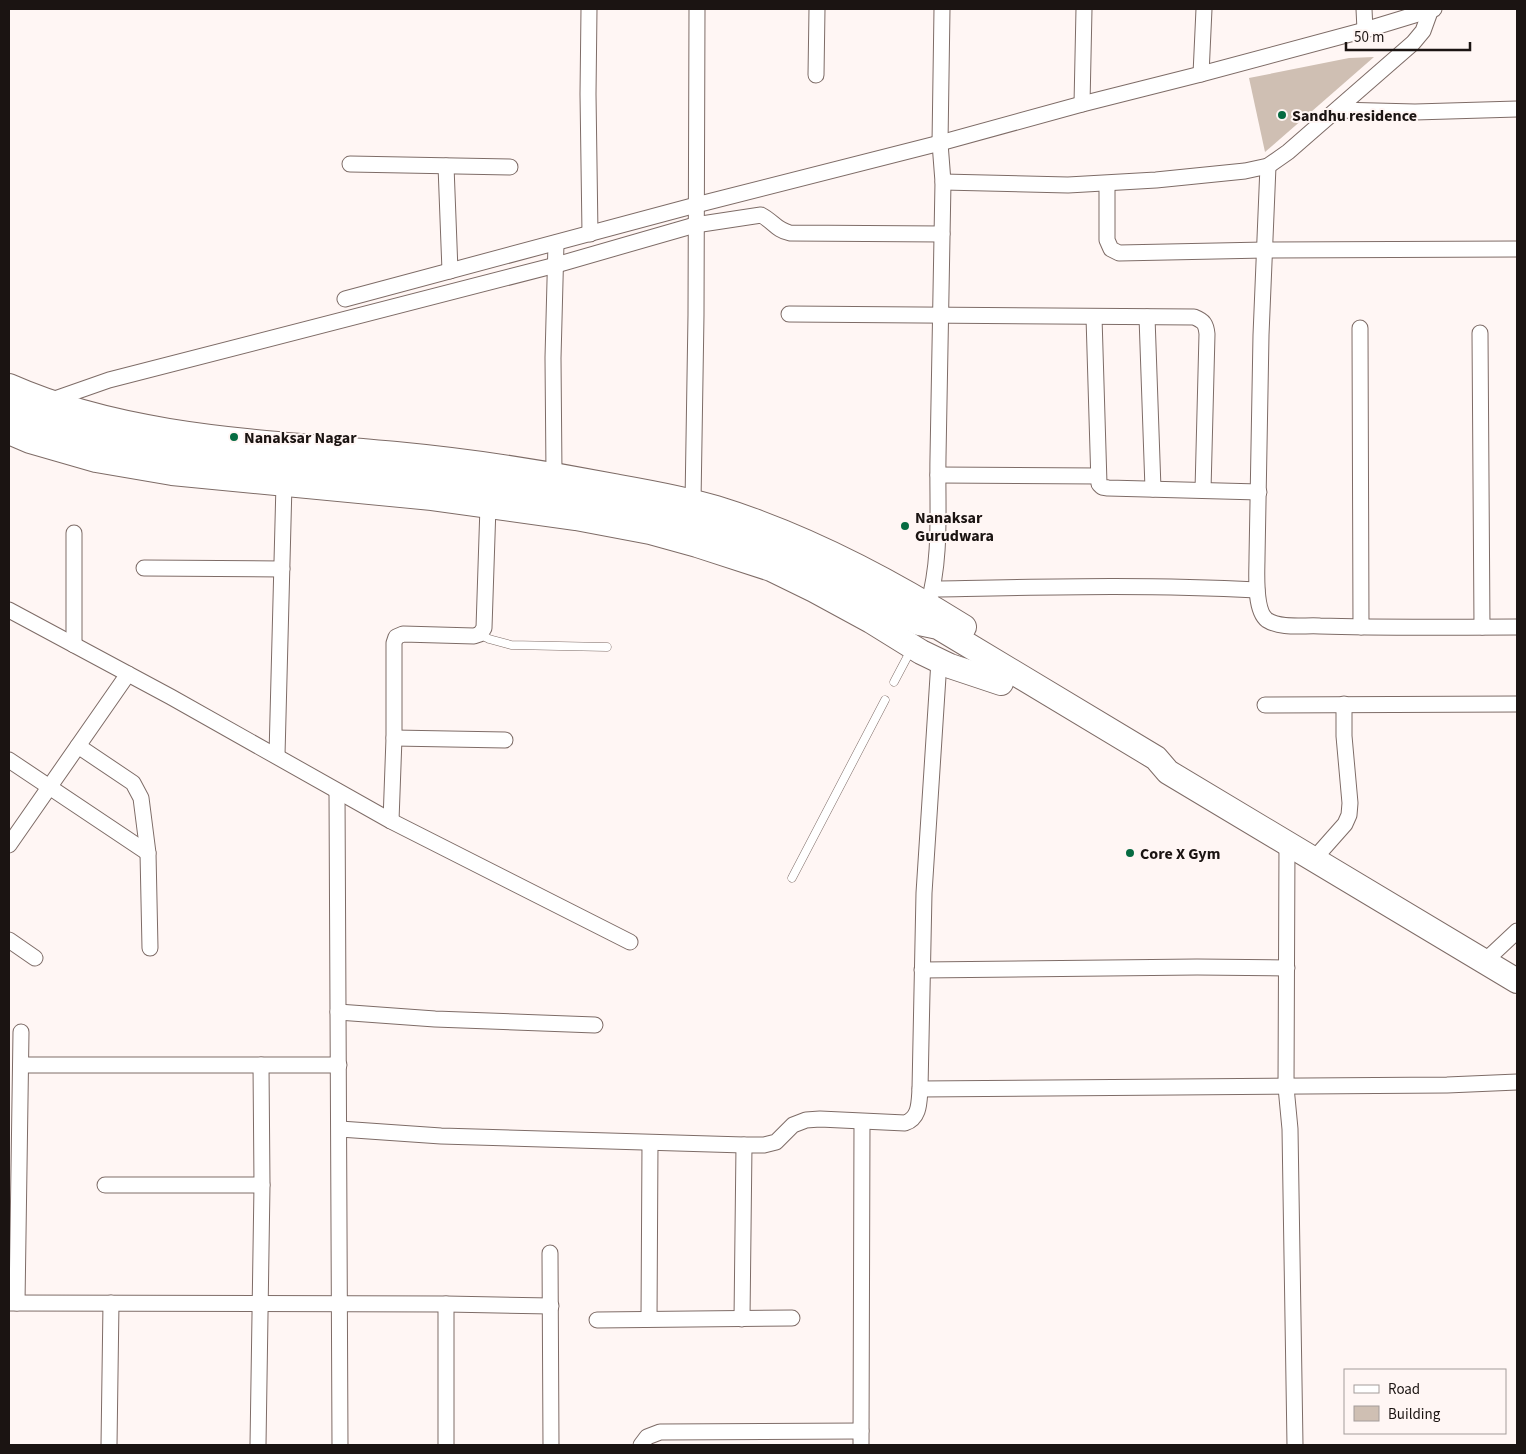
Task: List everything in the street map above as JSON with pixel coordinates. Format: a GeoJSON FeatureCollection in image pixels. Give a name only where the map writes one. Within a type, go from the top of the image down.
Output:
{"type":"FeatureCollection","features":[{"type":"Feature","properties":{"kind":"main road"},"geometry":{"type":"LineString","coordinates":[[9,386],[48,401],[97,416],[160,430],[294,446],[468,462],[554,474],[693,502],[719,509],[796,537],[860,567],[926,606]]}},
{"type":"Feature","properties":{"kind":"main road"},"geometry":{"type":"LineString","coordinates":[[9,410],[57,426],[166,449],[490,484],[591,499],[727,534],[798,559],[852,586],[926,606]]}},
{"type":"Feature","properties":{"kind":"main road"},"geometry":{"type":"LineString","coordinates":[[9,432],[30,441],[96,460],[172,473],[488,506],[576,518],[641,531],[706,548],[771,569],[863,616],[939,661],[971,674],[1005,676]]}},
{"type":"Feature","properties":{"kind":"main road"},"geometry":{"type":"LineString","coordinates":[[926,606],[931,639],[1005,676],[1100,732],[1148,768],[1168,772],[1517,981]]}},
{"type":"Feature","properties":{"kind":"street"},"geometry":{"type":"LineString","coordinates":[[589,9],[590,234]]}},
{"type":"Feature","properties":{"kind":"street"},"geometry":{"type":"LineString","coordinates":[[693,502],[697,9]]}},
{"type":"Feature","properties":{"kind":"street"},"geometry":{"type":"LineString","coordinates":[[816,75],[817,9]]}},
{"type":"Feature","properties":{"kind":"street"},"geometry":{"type":"LineString","coordinates":[[942,9],[940,143],[943,182],[938,533],[936,570],[926,606],[1146,586],[1257,590]]}},
{"type":"Feature","properties":{"kind":"street"},"geometry":{"type":"LineString","coordinates":[[1082,104],[1084,9]]}},
{"type":"Feature","properties":{"kind":"street"},"geometry":{"type":"LineString","coordinates":[[1201,74],[1204,9]]}},
{"type":"Feature","properties":{"kind":"street"},"geometry":{"type":"LineString","coordinates":[[1364,9],[1365,30]]}},
{"type":"Feature","properties":{"kind":"street"},"geometry":{"type":"LineString","coordinates":[[943,182],[1107,184],[1245,171],[1268,166],[1288,152],[1413,43],[1423,31],[1432,9]]}},
{"type":"Feature","properties":{"kind":"street"},"geometry":{"type":"LineString","coordinates":[[345,299],[1201,74],[1365,30],[1432,9]]}},
{"type":"Feature","properties":{"kind":"street"},"geometry":{"type":"LineString","coordinates":[[1337,110],[1414,112],[1517,109]]}},
{"type":"Feature","properties":{"kind":"street"},"geometry":{"type":"LineString","coordinates":[[350,164],[510,167]]}},
{"type":"Feature","properties":{"kind":"street"},"geometry":{"type":"LineString","coordinates":[[446,166],[450,271]]}},
{"type":"Feature","properties":{"kind":"street"},"geometry":{"type":"LineString","coordinates":[[1268,166],[1261,335],[1257,590],[1260,609],[1266,619],[1279,624],[1361,627],[1517,627]]}},
{"type":"Feature","properties":{"kind":"street"},"geometry":{"type":"LineString","coordinates":[[1107,184],[1107,240],[1111,249],[1119,253],[1266,250],[1517,250]]}},
{"type":"Feature","properties":{"kind":"street"},"geometry":{"type":"LineString","coordinates":[[48,401],[72,391],[109,380],[556,266],[695,225],[761,215],[768,218],[780,231],[790,233],[942,234]]}},
{"type":"Feature","properties":{"kind":"street"},"geometry":{"type":"LineString","coordinates":[[554,474],[553,358],[556,243]]}},
{"type":"Feature","properties":{"kind":"street"},"geometry":{"type":"LineString","coordinates":[[362,294],[366,314]]}},
{"type":"Feature","properties":{"kind":"street"},"geometry":{"type":"LineString","coordinates":[[789,314],[1194,317],[1202,320],[1206,325],[1203,490]]}},
{"type":"Feature","properties":{"kind":"street"},"geometry":{"type":"LineString","coordinates":[[1094,317],[1099,484],[1102,487],[1259,492]]}},
{"type":"Feature","properties":{"kind":"street"},"geometry":{"type":"LineString","coordinates":[[1147,317],[1153,489]]}},
{"type":"Feature","properties":{"kind":"street"},"geometry":{"type":"LineString","coordinates":[[1360,328],[1361,627]]}},
{"type":"Feature","properties":{"kind":"street"},"geometry":{"type":"LineString","coordinates":[[1480,333],[1482,627]]}},
{"type":"Feature","properties":{"kind":"street"},"geometry":{"type":"LineString","coordinates":[[938,475],[1098,476]]}},
{"type":"Feature","properties":{"kind":"street"},"geometry":{"type":"LineString","coordinates":[[277,756],[284,484]]}},
{"type":"Feature","properties":{"kind":"street"},"geometry":{"type":"LineString","coordinates":[[392,821],[394,643],[396,637],[403,634],[474,636],[480,634],[484,628],[488,506]]}},
{"type":"Feature","properties":{"kind":"street"},"geometry":{"type":"LineString","coordinates":[[74,533],[74,645]]}},
{"type":"Feature","properties":{"kind":"street"},"geometry":{"type":"LineString","coordinates":[[144,568],[282,569]]}},
{"type":"Feature","properties":{"kind":"street"},"geometry":{"type":"LineString","coordinates":[[9,610],[277,756],[337,792],[630,942]]}},
{"type":"Feature","properties":{"kind":"street"},"geometry":{"type":"LineString","coordinates":[[340,1129],[441,1136],[764,1145],[776,1142],[793,1125],[806,1120],[905,1123],[912,1121],[916,1115],[920,1089],[924,893],[939,661]]}},
{"type":"Feature","properties":{"kind":"street"},"geometry":{"type":"LineString","coordinates":[[9,845],[128,674]]}},
{"type":"Feature","properties":{"kind":"street"},"geometry":{"type":"LineString","coordinates":[[1314,859],[1345,824],[1349,815],[1350,803],[1344,736],[1344,704]]}},
{"type":"Feature","properties":{"kind":"street"},"geometry":{"type":"LineString","coordinates":[[1265,705],[1517,704]]}},
{"type":"Feature","properties":{"kind":"street"},"geometry":{"type":"LineString","coordinates":[[394,738],[505,740]]}},
{"type":"Feature","properties":{"kind":"street"},"geometry":{"type":"LineString","coordinates":[[78,746],[133,783],[141,798],[148,853],[150,948]]}},
{"type":"Feature","properties":{"kind":"street"},"geometry":{"type":"LineString","coordinates":[[9,760],[148,853]]}},
{"type":"Feature","properties":{"kind":"street"},"geometry":{"type":"LineString","coordinates":[[337,792],[341,1303],[340,1445]]}},
{"type":"Feature","properties":{"kind":"street"},"geometry":{"type":"LineString","coordinates":[[1287,843],[1286,1086],[1290,1139],[1295,1445]]}},
{"type":"Feature","properties":{"kind":"street"},"geometry":{"type":"LineString","coordinates":[[1485,961],[1517,931]]}},
{"type":"Feature","properties":{"kind":"street"},"geometry":{"type":"LineString","coordinates":[[9,940],[35,958]]}},
{"type":"Feature","properties":{"kind":"street"},"geometry":{"type":"LineString","coordinates":[[922,970],[1287,968]]}},
{"type":"Feature","properties":{"kind":"street"},"geometry":{"type":"LineString","coordinates":[[338,1012],[435,1019],[595,1025]]}},
{"type":"Feature","properties":{"kind":"street"},"geometry":{"type":"LineString","coordinates":[[21,1032],[13,1303],[341,1303],[550,1306]]}},
{"type":"Feature","properties":{"kind":"street"},"geometry":{"type":"LineString","coordinates":[[21,1065],[339,1065]]}},
{"type":"Feature","properties":{"kind":"street"},"geometry":{"type":"LineString","coordinates":[[258,1445],[262,1185],[261,1065]]}},
{"type":"Feature","properties":{"kind":"street"},"geometry":{"type":"LineString","coordinates":[[920,1089],[1447,1085],[1517,1082]]}},
{"type":"Feature","properties":{"kind":"street"},"geometry":{"type":"LineString","coordinates":[[641,1445],[647,1437],[660,1432],[751,1439],[860,1438],[862,1122]]}},
{"type":"Feature","properties":{"kind":"street"},"geometry":{"type":"LineString","coordinates":[[649,1320],[650,1143]]}},
{"type":"Feature","properties":{"kind":"street"},"geometry":{"type":"LineString","coordinates":[[742,1319],[744,1145]]}},
{"type":"Feature","properties":{"kind":"street"},"geometry":{"type":"LineString","coordinates":[[105,1185],[262,1185]]}},
{"type":"Feature","properties":{"kind":"street"},"geometry":{"type":"LineString","coordinates":[[550,1254],[550,1445]]}},
{"type":"Feature","properties":{"kind":"street"},"geometry":{"type":"LineString","coordinates":[[109,1445],[111,1303]]}},
{"type":"Feature","properties":{"kind":"street"},"geometry":{"type":"LineString","coordinates":[[446,1304],[446,1445]]}},
{"type":"Feature","properties":{"kind":"street"},"geometry":{"type":"LineString","coordinates":[[597,1320],[792,1318]]}},
{"type":"Feature","properties":{"kind":"lane"},"geometry":{"type":"LineString","coordinates":[[480,634],[494,641],[511,645],[607,647]]}},
{"type":"Feature","properties":{"kind":"lane"},"geometry":{"type":"LineString","coordinates":[[894,682],[912,646]]}},
{"type":"Feature","properties":{"kind":"lane"},"geometry":{"type":"LineString","coordinates":[[792,878],[885,700]]}},
{"type":"Feature","properties":{"kind":"building","name":"Sandhu residence"},"geometry":{"type":"Polygon","coordinates":[[[1374,57],[1265,152],[1249,78],[1349,58],[1374,57]]]}},
{"type":"Feature","properties":{"kind":"place","name":"Sandhu residence"},"geometry":{"type":"Point","coordinates":[1282,115]}},
{"type":"Feature","properties":{"kind":"place","name":"Nanaksar Nagar"},"geometry":{"type":"Point","coordinates":[234,437]}},
{"type":"Feature","properties":{"kind":"place","name":"Nanaksar Gurudwara"},"geometry":{"type":"Point","coordinates":[905,526]}},
{"type":"Feature","properties":{"kind":"place","name":"Core X Gym"},"geometry":{"type":"Point","coordinates":[1130,853]}}]}
